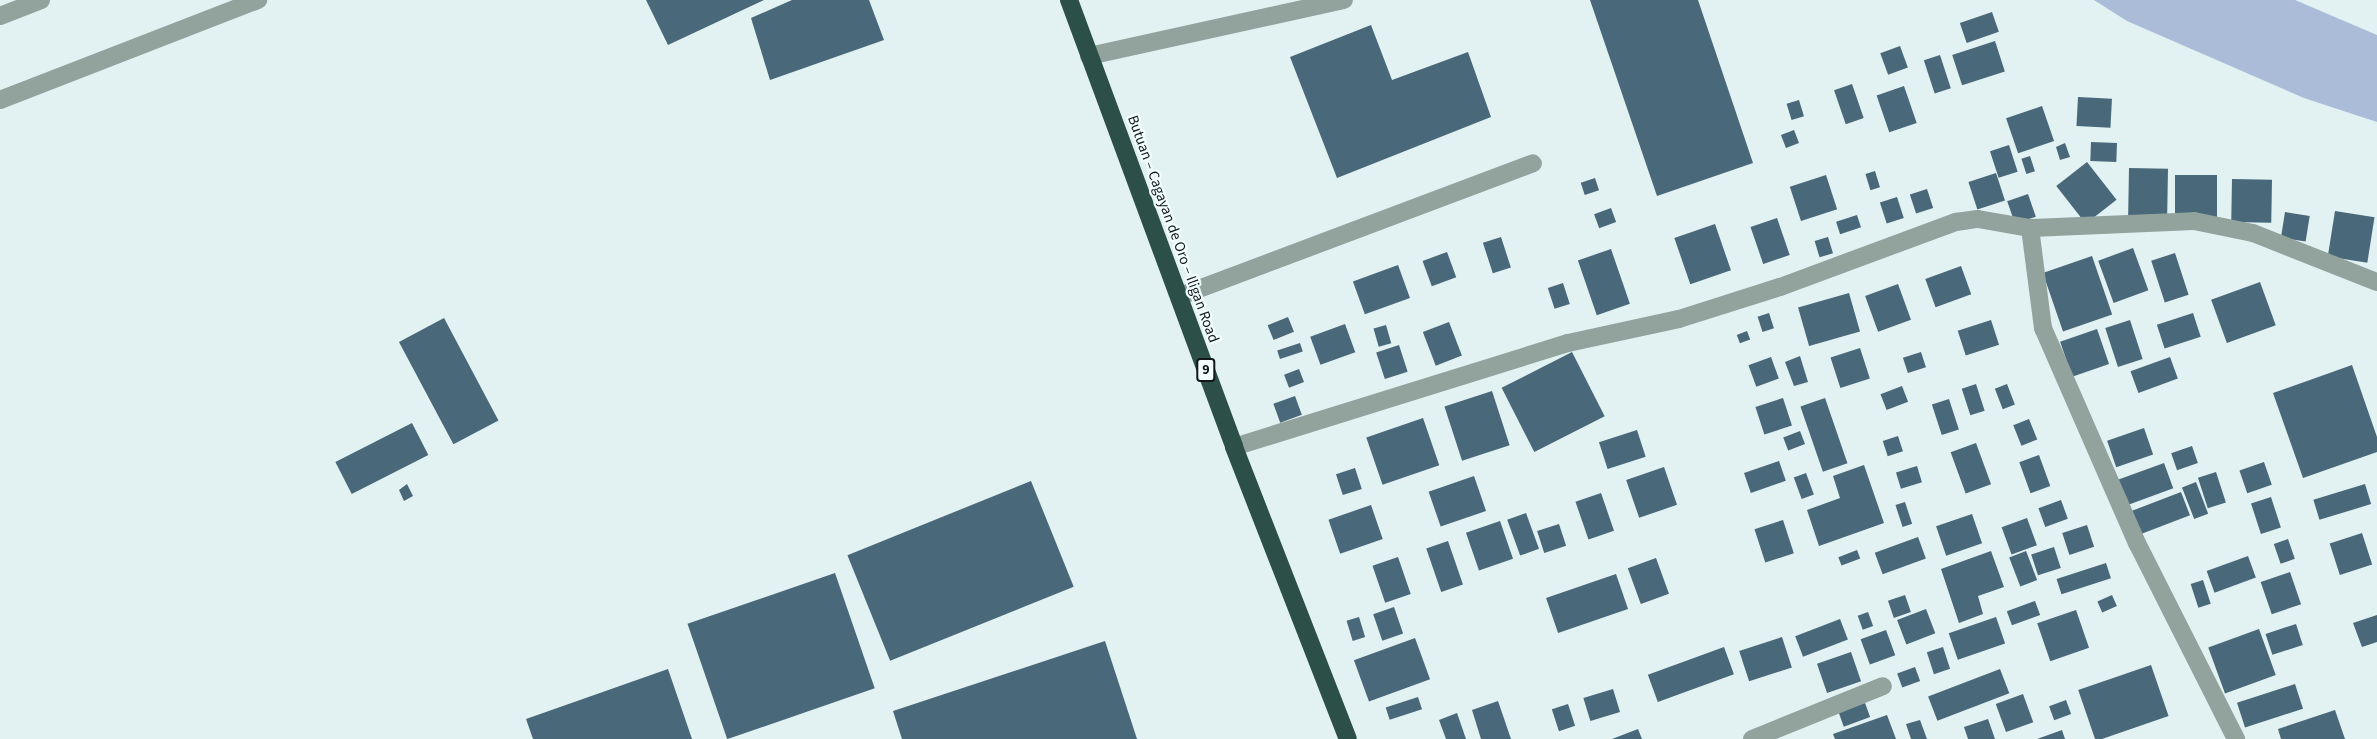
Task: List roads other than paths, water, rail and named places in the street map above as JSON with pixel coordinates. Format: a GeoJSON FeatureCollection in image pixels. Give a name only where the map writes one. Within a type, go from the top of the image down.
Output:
{"type":"FeatureCollection","features":[{"type":"Feature","properties":{"kind":"highway","name":"Butuan – Cagayan de Oro – Iligan Road"},"geometry":{"type":"LineString","coordinates":[[1069,0],[1234,447],[1348,739]]}},
{"type":"Feature","properties":{"kind":"street"},"geometry":{"type":"LineString","coordinates":[[0,16],[41,0]]}},
{"type":"Feature","properties":{"kind":"street"},"geometry":{"type":"LineString","coordinates":[[0,100],[258,0]]}},
{"type":"Feature","properties":{"kind":"street"},"geometry":{"type":"LineString","coordinates":[[1089,56],[1344,0]]}},
{"type":"Feature","properties":{"kind":"street"},"geometry":{"type":"LineString","coordinates":[[1180,296],[1533,163]]}},
{"type":"Feature","properties":{"kind":"street"},"geometry":{"type":"LineString","coordinates":[[1234,447],[1568,343],[1679,319],[1780,287],[1956,222],[1978,219],[2030,228],[2194,221],[2253,233],[2377,282]]}},
{"type":"Feature","properties":{"kind":"street"},"geometry":{"type":"LineString","coordinates":[[2030,228],[2043,328],[2137,543],[2236,739]]}},
{"type":"Feature","properties":{"kind":"street"},"geometry":{"type":"LineString","coordinates":[[1752,739],[1883,686]]}},
{"type":"Feature","properties":{"kind":"water"},"geometry":{"type":"Polygon","coordinates":[[[2094,0],[2295,0],[2377,35],[2377,122],[2304,98],[2127,21],[2094,0]]]}}]}
